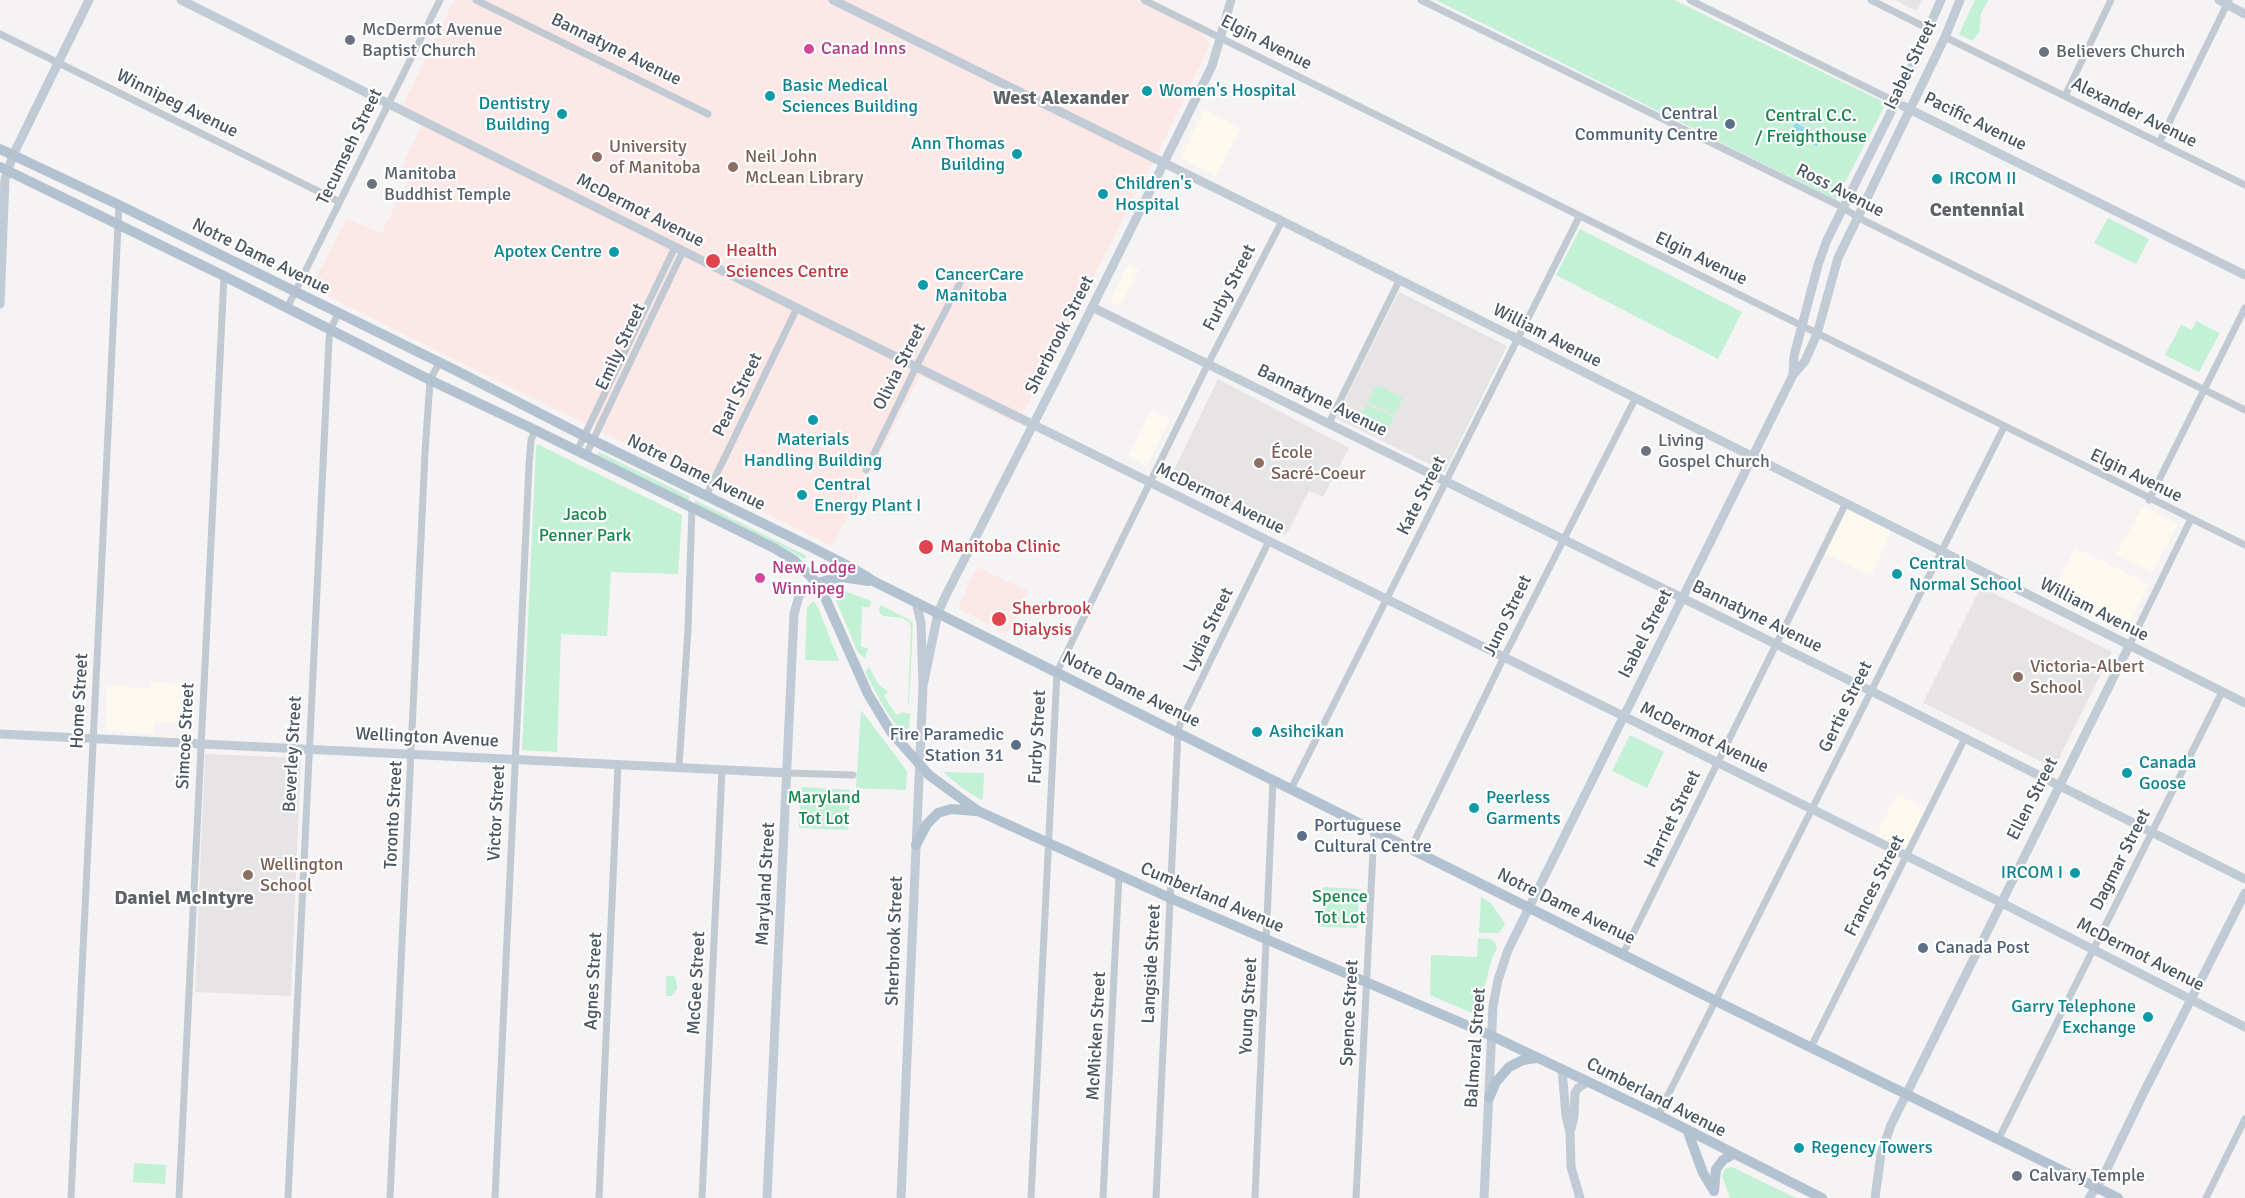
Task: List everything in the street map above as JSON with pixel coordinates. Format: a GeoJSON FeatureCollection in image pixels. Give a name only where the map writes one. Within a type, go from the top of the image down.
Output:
{"type":"FeatureCollection","features":[{"type":"Feature","properties":{"kind":"main road","name":"Notre Dame Avenue"},"geometry":{"type":"LineString","coordinates":[[0,149],[119,205],[840,561],[875,582],[1716,1001],[2118,1198]]}},
{"type":"Feature","properties":{"kind":"main road","name":"Notre Dame Avenue"},"geometry":{"type":"LineString","coordinates":[[4,168],[784,554],[802,567],[817,583]]}},
{"type":"Feature","properties":{"kind":"main road"},"geometry":{"type":"LineString","coordinates":[[817,583],[841,577],[875,582]]}},
{"type":"Feature","properties":{"kind":"main road","name":"Cumberland Avenue"},"geometry":{"type":"LineString","coordinates":[[817,583],[833,612],[873,705],[897,740],[920,766],[949,792],[978,812],[1170,898],[1492,1036],[1658,1115],[1732,1155],[1822,1198]]}},
{"type":"Feature","properties":{"kind":"main road"},"geometry":{"type":"LineString","coordinates":[[916,846],[927,824],[938,813],[951,809],[978,812]]}},
{"type":"Feature","properties":{"kind":"main road"},"geometry":{"type":"LineString","coordinates":[[1489,1098],[1496,1082],[1509,1067],[1523,1060],[1537,1058]]}},
{"type":"Feature","properties":{"kind":"main road"},"geometry":{"type":"LineString","coordinates":[[1688,1132],[1703,1173],[1715,1195]]}},
{"type":"Feature","properties":{"kind":"main road"},"geometry":{"type":"LineString","coordinates":[[1715,1195],[1716,1169],[1723,1160],[1732,1155]]}},
{"type":"Feature","properties":{"kind":"street"},"geometry":{"type":"LineString","coordinates":[[0,304],[4,168],[13,155],[89,0]]}},
{"type":"Feature","properties":{"kind":"street","name":"McDermot Avenue"},"geometry":{"type":"LineString","coordinates":[[181,0],[797,308],[2000,902],[2245,1027]]}},
{"type":"Feature","properties":{"kind":"street","name":"Tecumseh Street"},"geometry":{"type":"LineString","coordinates":[[287,308],[440,0]]}},
{"type":"Feature","properties":{"kind":"street","name":"Bannatyne Avenue"},"geometry":{"type":"LineString","coordinates":[[476,0],[708,114]]}},
{"type":"Feature","properties":{"kind":"street","name":"William Avenue"},"geometry":{"type":"LineString","coordinates":[[833,0],[1164,165],[1282,221],[2245,703]]}},
{"type":"Feature","properties":{"kind":"street","name":"Elgin Avenue"},"geometry":{"type":"LineString","coordinates":[[1144,0],[2149,500],[2245,545]]}},
{"type":"Feature","properties":{"kind":"street","name":"Sherbrook Street"},"geometry":{"type":"LineString","coordinates":[[923,686],[938,613],[1212,66],[1231,0]]}},
{"type":"Feature","properties":{"kind":"street","name":"Ross Avenue"},"geometry":{"type":"LineString","coordinates":[[1421,0],[2245,410]]}},
{"type":"Feature","properties":{"kind":"street","name":"Pacific Avenue"},"geometry":{"type":"LineString","coordinates":[[1690,0],[2245,275]]}},
{"type":"Feature","properties":{"kind":"street"},"geometry":{"type":"LineString","coordinates":[[1871,0],[1929,29]]}},
{"type":"Feature","properties":{"kind":"street","name":"Isabel Street"},"geometry":{"type":"LineString","coordinates":[[1793,375],[1794,356],[1818,265],[1827,240],[1896,102],[1941,0]]}},
{"type":"Feature","properties":{"kind":"street","name":"Isabel Street"},"geometry":{"type":"LineString","coordinates":[[1529,907],[1793,375],[1805,361],[1817,334],[1832,272],[1908,108],[1945,37],[1960,0]]}},
{"type":"Feature","properties":{"kind":"street"},"geometry":{"type":"LineString","coordinates":[[2065,96],[2111,0]]}},
{"type":"Feature","properties":{"kind":"street"},"geometry":{"type":"LineString","coordinates":[[2159,142],[2225,1],[2245,14]]}},
{"type":"Feature","properties":{"kind":"street","name":"Winnipeg Avenue"},"geometry":{"type":"LineString","coordinates":[[0,34],[340,202]]}},
{"type":"Feature","properties":{"kind":"street","name":"Alexander Avenue"},"geometry":{"type":"LineString","coordinates":[[1945,37],[2245,185]]}},
{"type":"Feature","properties":{"kind":"street","name":"Home Street"},"geometry":{"type":"LineString","coordinates":[[71,1198],[119,205]]}},
{"type":"Feature","properties":{"kind":"street","name":"Kate Street"},"geometry":{"type":"LineString","coordinates":[[1292,789],[1579,217]]}},
{"type":"Feature","properties":{"kind":"street","name":"Furby Street"},"geometry":{"type":"LineString","coordinates":[[1031,1198],[1057,672],[1208,364],[1282,221]]}},
{"type":"Feature","properties":{"kind":"street","name":"Emily Street"},"geometry":{"type":"LineString","coordinates":[[581,453],[679,249]]}},
{"type":"Feature","properties":{"kind":"street","name":"Simcoe Street"},"geometry":{"type":"LineString","coordinates":[[179,1198],[224,276]]}},
{"type":"Feature","properties":{"kind":"street","name":"Olivia Street"},"geometry":{"type":"LineString","coordinates":[[866,470],[962,279]]}},
{"type":"Feature","properties":{"kind":"street"},"geometry":{"type":"LineString","coordinates":[[1329,423],[1399,281]]}},
{"type":"Feature","properties":{"kind":"street","name":"Bannatyne Avenue"},"geometry":{"type":"LineString","coordinates":[[1092,307],[1871,691],[2245,879]]}},
{"type":"Feature","properties":{"kind":"street","name":"Pearl Street"},"geometry":{"type":"LineString","coordinates":[[706,496],[797,308]]}},
{"type":"Feature","properties":{"kind":"street"},"geometry":{"type":"LineString","coordinates":[[2149,500],[2245,308]]}},
{"type":"Feature","properties":{"kind":"street","name":"Beverley Street"},"geometry":{"type":"LineString","coordinates":[[288,1198],[330,330],[338,314]]}},
{"type":"Feature","properties":{"kind":"street","name":"Toronto Street"},"geometry":{"type":"LineString","coordinates":[[390,1198],[430,380],[439,363]]}},
{"type":"Feature","properties":{"kind":"street","name":"Juno Street"},"geometry":{"type":"LineString","coordinates":[[1412,848],[1562,540],[1635,399]]}},
{"type":"Feature","properties":{"kind":"street","name":"Gertie Street"},"geometry":{"type":"LineString","coordinates":[[1658,1115],[2004,427]]}},
{"type":"Feature","properties":{"kind":"street","name":"Victor Street"},"geometry":{"type":"LineString","coordinates":[[495,1198],[529,465],[531,440],[536,430]]}},
{"type":"Feature","properties":{"kind":"street","name":"Harriet Street"},"geometry":{"type":"LineString","coordinates":[[1623,954],[1846,503]]}},
{"type":"Feature","properties":{"kind":"street"},"geometry":{"type":"LineString","coordinates":[[679,767],[688,629],[692,508]]}},
{"type":"Feature","properties":{"kind":"street","name":"Ellen Street"},"geometry":{"type":"LineString","coordinates":[[1875,1198],[1881,1154],[1891,1125],[2191,519]]}},
{"type":"Feature","properties":{"kind":"street","name":"Lydia Street"},"geometry":{"type":"LineString","coordinates":[[1178,732],[1181,720],[1269,541]]}},
{"type":"Feature","properties":{"kind":"street","name":"Maryland Street"},"geometry":{"type":"LineString","coordinates":[[767,1198],[795,609],[802,592],[817,583]]}},
{"type":"Feature","properties":{"kind":"street","name":"Sherbrook Street"},"geometry":{"type":"LineString","coordinates":[[901,1198],[923,686],[921,623],[916,602]]}},
{"type":"Feature","properties":{"kind":"street","name":"Dagmar Street"},"geometry":{"type":"LineString","coordinates":[[1999,1138],[2222,692]]}},
{"type":"Feature","properties":{"kind":"street","name":"Langside Street"},"geometry":{"type":"LineString","coordinates":[[1156,1198],[1178,732]]}},
{"type":"Feature","properties":{"kind":"street","name":"Wellington Avenue"},"geometry":{"type":"LineString","coordinates":[[0,734],[853,775]]}},
{"type":"Feature","properties":{"kind":"street","name":"Frances Street"},"geometry":{"type":"LineString","coordinates":[[1811,1047],[1965,738]]}},
{"type":"Feature","properties":{"kind":"street","name":"Agnes Street"},"geometry":{"type":"LineString","coordinates":[[599,1198],[618,765]]}},
{"type":"Feature","properties":{"kind":"street","name":"McGee Street"},"geometry":{"type":"LineString","coordinates":[[702,1198],[722,770]]}},
{"type":"Feature","properties":{"kind":"street","name":"Young Street"},"geometry":{"type":"LineString","coordinates":[[1255,1198],[1273,780]]}},
{"type":"Feature","properties":{"kind":"street","name":"Spence Street"},"geometry":{"type":"LineString","coordinates":[[1356,1198],[1374,830]]}},
{"type":"Feature","properties":{"kind":"street","name":"McMicken Street"},"geometry":{"type":"LineString","coordinates":[[1103,1198],[1119,875]]}},
{"type":"Feature","properties":{"kind":"street"},"geometry":{"type":"LineString","coordinates":[[2090,1198],[2245,892]]}},
{"type":"Feature","properties":{"kind":"street","name":"Balmoral Street"},"geometry":{"type":"LineString","coordinates":[[1484,1198],[1493,1006],[1498,980],[1508,950],[1529,907]]}},
{"type":"Feature","properties":{"kind":"street"},"geometry":{"type":"LineString","coordinates":[[1562,1069],[1572,1167],[1580,1198]]}},
{"type":"Feature","properties":{"kind":"street"},"geometry":{"type":"LineString","coordinates":[[1570,1131],[1575,1117],[1575,1093],[1578,1088],[1588,1082]]}},
{"type":"Feature","properties":{"kind":"street"},"geometry":{"type":"LineString","coordinates":[[2206,1198],[2245,1119]]}},
{"type":"Feature","properties":{"kind":"shaded area","name":"Health Sciences Centre"},"geometry":{"type":"Polygon","coordinates":[[[454,0],[1136,0],[1200,31],[1210,45],[1159,150],[1017,424],[920,376],[832,546],[311,288],[347,218],[381,234],[412,173],[401,168],[424,121],[401,109],[454,0]]]}},
{"type":"Feature","properties":{"kind":"shaded area"},"geometry":{"type":"Polygon","coordinates":[[[1895,0],[1922,0],[1917,11],[1895,0]]]}},
{"type":"Feature","properties":{"kind":"shaded area"},"geometry":{"type":"Polygon","coordinates":[[[1204,109],[1241,128],[1216,177],[1181,158],[1204,109]]]}},
{"type":"Feature","properties":{"kind":"shaded area"},"geometry":{"type":"Polygon","coordinates":[[[1128,264],[1139,269],[1120,306],[1110,301],[1128,264]]]}},
{"type":"Feature","properties":{"kind":"shaded area"},"geometry":{"type":"Polygon","coordinates":[[[1399,292],[1507,346],[1445,472],[1336,418],[1399,292]]]}},
{"type":"Feature","properties":{"kind":"shaded area","name":"École Sacré-Coeur"},"geometry":{"type":"Polygon","coordinates":[[[1218,379],[1349,448],[1323,497],[1309,491],[1286,535],[1170,478],[1218,379]]]}},
{"type":"Feature","properties":{"kind":"shaded area"},"geometry":{"type":"Polygon","coordinates":[[[1151,410],[1170,419],[1147,466],[1128,456],[1151,410]]]}},
{"type":"Feature","properties":{"kind":"shaded area"},"geometry":{"type":"Polygon","coordinates":[[[1846,503],[1893,527],[1871,576],[1822,552],[1846,503]]]}},
{"type":"Feature","properties":{"kind":"shaded area"},"geometry":{"type":"Polygon","coordinates":[[[2143,506],[2178,524],[2152,572],[2116,555],[2143,506]]]}},
{"type":"Feature","properties":{"kind":"shaded area"},"geometry":{"type":"Polygon","coordinates":[[[2075,548],[2149,584],[2127,629],[2053,593],[2075,548]]]}},
{"type":"Feature","properties":{"kind":"shaded area"},"geometry":{"type":"Polygon","coordinates":[[[977,567],[1028,591],[1007,634],[958,608],[977,567]]]}},
{"type":"Feature","properties":{"kind":"shaded area","name":"Victoria-Albert School"},"geometry":{"type":"Polygon","coordinates":[[[1981,587],[2112,652],[2054,768],[1923,703],[1981,587]]]}},
{"type":"Feature","properties":{"kind":"shaded area"},"geometry":{"type":"Polygon","coordinates":[[[150,682],[195,684],[193,723],[155,722],[154,734],[106,731],[107,686],[150,688],[150,682]]]}},
{"type":"Feature","properties":{"kind":"shaded area","name":"Wellington School"},"geometry":{"type":"Polygon","coordinates":[[[205,754],[301,758],[291,996],[195,992],[205,754]]]}},
{"type":"Feature","properties":{"kind":"shaded area"},"geometry":{"type":"Polygon","coordinates":[[[1897,794],[1930,810],[1907,856],[1874,840],[1897,794]]]}},
{"type":"Feature","properties":{"kind":"green space","name":"Central C.C. / Freighthouse"},"geometry":{"type":"Polygon","coordinates":[[[1436,0],[1674,0],[1886,103],[1836,200],[1436,0]]]}},
{"type":"Feature","properties":{"kind":"green space"},"geometry":{"type":"Polygon","coordinates":[[[1975,0],[1988,0],[1981,14],[1979,33],[1972,41],[1959,34],[1975,0]]]}},
{"type":"Feature","properties":{"kind":"green space"},"geometry":{"type":"Polygon","coordinates":[[[2108,218],[2149,239],[2136,264],[2094,243],[2108,218]]]}},
{"type":"Feature","properties":{"kind":"green space"},"geometry":{"type":"Polygon","coordinates":[[[1580,229],[1742,312],[1718,359],[1556,275],[1580,229]]]}},
{"type":"Feature","properties":{"kind":"green space"},"geometry":{"type":"Polygon","coordinates":[[[2196,321],[2220,333],[2199,372],[2165,355],[2181,325],[2192,330],[2196,321]]]}},
{"type":"Feature","properties":{"kind":"green space"},"geometry":{"type":"Polygon","coordinates":[[[1377,385],[1403,398],[1394,415],[1368,402],[1377,385]]]}},
{"type":"Feature","properties":{"kind":"green space"},"geometry":{"type":"Polygon","coordinates":[[[1367,404],[1394,417],[1385,435],[1358,421],[1367,404]]]}},
{"type":"Feature","properties":{"kind":"green space","name":"Jacob Penner Park"},"geometry":{"type":"Polygon","coordinates":[[[537,444],[682,515],[678,574],[611,572],[607,636],[561,634],[557,752],[522,750],[537,444]]]}},
{"type":"Feature","properties":{"kind":"green space"},"geometry":{"type":"Polygon","coordinates":[[[599,452],[690,497],[688,500],[597,455],[599,452]]]}},
{"type":"Feature","properties":{"kind":"green space"},"geometry":{"type":"Polygon","coordinates":[[[695,500],[807,556],[804,559],[694,503],[695,500]]]}},
{"type":"Feature","properties":{"kind":"green space"},"geometry":{"type":"Polygon","coordinates":[[[842,590],[871,601],[870,607],[862,607],[861,647],[868,648],[865,658],[858,653],[833,593],[842,590]]]}},
{"type":"Feature","properties":{"kind":"green space"},"geometry":{"type":"Polygon","coordinates":[[[814,601],[839,661],[805,660],[807,607],[814,601]]]}},
{"type":"Feature","properties":{"kind":"green space"},"geometry":{"type":"Polygon","coordinates":[[[880,605],[910,620],[913,624],[909,705],[911,628],[909,622],[902,618],[883,616],[879,612],[880,605]]]}},
{"type":"Feature","properties":{"kind":"green space"},"geometry":{"type":"Polygon","coordinates":[[[869,667],[878,684],[888,692],[884,696],[896,715],[902,712],[910,714],[909,733],[900,731],[885,709],[865,672],[869,667]]]}},
{"type":"Feature","properties":{"kind":"green space"},"geometry":{"type":"Polygon","coordinates":[[[861,710],[907,771],[906,790],[856,788],[861,710]]]}},
{"type":"Feature","properties":{"kind":"green space"},"geometry":{"type":"Polygon","coordinates":[[[1630,735],[1664,752],[1647,788],[1612,771],[1630,735]]]}},
{"type":"Feature","properties":{"kind":"green space"},"geometry":{"type":"Polygon","coordinates":[[[943,772],[984,773],[983,799],[981,800],[962,788],[943,772]]]}},
{"type":"Feature","properties":{"kind":"green space","name":"Maryland Tot Lot"},"geometry":{"type":"Polygon","coordinates":[[[801,787],[850,790],[848,830],[799,828],[801,787]]]}},
{"type":"Feature","properties":{"kind":"green space","name":"Spence Tot Lot"},"geometry":{"type":"Polygon","coordinates":[[[1323,887],[1359,889],[1357,928],[1321,927],[1323,887]]]}},
{"type":"Feature","properties":{"kind":"green space"},"geometry":{"type":"Polygon","coordinates":[[[1481,897],[1491,903],[1505,924],[1499,933],[1479,933],[1481,897]]]}},
{"type":"Feature","properties":{"kind":"green space"},"geometry":{"type":"Polygon","coordinates":[[[1478,938],[1491,939],[1497,948],[1484,989],[1481,1017],[1430,995],[1431,955],[1477,957],[1478,938]]]}},
{"type":"Feature","properties":{"kind":"green space"},"geometry":{"type":"Polygon","coordinates":[[[666,976],[674,976],[677,984],[677,989],[672,996],[666,996],[666,976]]]}},
{"type":"Feature","properties":{"kind":"green space"},"geometry":{"type":"Polygon","coordinates":[[[134,1163],[166,1165],[165,1184],[133,1182],[134,1163]]]}},
{"type":"Feature","properties":{"kind":"green space"},"geometry":{"type":"Polygon","coordinates":[[[1731,1167],[1796,1198],[1730,1198],[1722,1176],[1725,1169],[1731,1167]]]}},
{"type":"Feature","properties":{"kind":"water"},"geometry":{"type":"Polygon","coordinates":[[[1795,123],[1822,135],[1817,146],[1790,133],[1795,123]]]}},
{"type":"Feature","properties":{"kind":"place","name":"McDermot Avenue Baptist Church"},"geometry":{"type":"Point","coordinates":[350,40]}},
{"type":"Feature","properties":{"kind":"place","name":"Canad Inns"},"geometry":{"type":"Point","coordinates":[809,49]}},
{"type":"Feature","properties":{"kind":"place","name":"Believers Church"},"geometry":{"type":"Point","coordinates":[2044,52]}},
{"type":"Feature","properties":{"kind":"place","name":"Women's Hospital"},"geometry":{"type":"Point","coordinates":[1147,91]}},
{"type":"Feature","properties":{"kind":"place","name":"Basic Medical Sciences Building"},"geometry":{"type":"Point","coordinates":[770,96]}},
{"type":"Feature","properties":{"kind":"place","name":"Dentistry Building"},"geometry":{"type":"Point","coordinates":[562,114]}},
{"type":"Feature","properties":{"kind":"place","name":"Central Community Centre"},"geometry":{"type":"Point","coordinates":[1730,124]}},
{"type":"Feature","properties":{"kind":"place","name":"Ann Thomas Building"},"geometry":{"type":"Point","coordinates":[1017,154]}},
{"type":"Feature","properties":{"kind":"place","name":"University of Manitoba"},"geometry":{"type":"Point","coordinates":[597,157]}},
{"type":"Feature","properties":{"kind":"place","name":"Neil John McLean Library"},"geometry":{"type":"Point","coordinates":[733,167]}},
{"type":"Feature","properties":{"kind":"place","name":"IRCOM II"},"geometry":{"type":"Point","coordinates":[1937,179]}},
{"type":"Feature","properties":{"kind":"place","name":"Manitoba Buddhist Temple"},"geometry":{"type":"Point","coordinates":[372,184]}},
{"type":"Feature","properties":{"kind":"place","name":"Children's Hospital"},"geometry":{"type":"Point","coordinates":[1103,194]}},
{"type":"Feature","properties":{"kind":"place","name":"Apotex Centre"},"geometry":{"type":"Point","coordinates":[614,252]}},
{"type":"Feature","properties":{"kind":"place","name":"Health Sciences Centre"},"geometry":{"type":"Point","coordinates":[713,261]}},
{"type":"Feature","properties":{"kind":"place","name":"CancerCare Manitoba"},"geometry":{"type":"Point","coordinates":[923,285]}},
{"type":"Feature","properties":{"kind":"place","name":"Materials Handling Building"},"geometry":{"type":"Point","coordinates":[813,420]}},
{"type":"Feature","properties":{"kind":"place","name":"Living Gospel Church"},"geometry":{"type":"Point","coordinates":[1646,451]}},
{"type":"Feature","properties":{"kind":"place","name":"École Sacré-Coeur"},"geometry":{"type":"Point","coordinates":[1259,463]}},
{"type":"Feature","properties":{"kind":"place","name":"Central Energy Plant I"},"geometry":{"type":"Point","coordinates":[802,495]}},
{"type":"Feature","properties":{"kind":"place","name":"Manitoba Clinic"},"geometry":{"type":"Point","coordinates":[926,547]}},
{"type":"Feature","properties":{"kind":"place","name":"Central Normal School"},"geometry":{"type":"Point","coordinates":[1897,574]}},
{"type":"Feature","properties":{"kind":"place","name":"New Lodge Winnipeg"},"geometry":{"type":"Point","coordinates":[760,578]}},
{"type":"Feature","properties":{"kind":"place","name":"Sherbrook Dialysis"},"geometry":{"type":"Point","coordinates":[999,619]}},
{"type":"Feature","properties":{"kind":"place","name":"Victoria-Albert School"},"geometry":{"type":"Point","coordinates":[2018,677]}},
{"type":"Feature","properties":{"kind":"place","name":"Asihcikan"},"geometry":{"type":"Point","coordinates":[1257,732]}},
{"type":"Feature","properties":{"kind":"place","name":"Fire Paramedic Station 31"},"geometry":{"type":"Point","coordinates":[1016,745]}},
{"type":"Feature","properties":{"kind":"place","name":"Canada Goose"},"geometry":{"type":"Point","coordinates":[2127,773]}},
{"type":"Feature","properties":{"kind":"place","name":"Peerless Garments"},"geometry":{"type":"Point","coordinates":[1474,808]}},
{"type":"Feature","properties":{"kind":"place","name":"Portuguese Cultural Centre"},"geometry":{"type":"Point","coordinates":[1302,836]}},
{"type":"Feature","properties":{"kind":"place","name":"IRCOM I"},"geometry":{"type":"Point","coordinates":[2075,873]}},
{"type":"Feature","properties":{"kind":"place","name":"Wellington School"},"geometry":{"type":"Point","coordinates":[248,875]}},
{"type":"Feature","properties":{"kind":"place","name":"Canada Post"},"geometry":{"type":"Point","coordinates":[1923,948]}},
{"type":"Feature","properties":{"kind":"place","name":"Garry Telephone Exchange"},"geometry":{"type":"Point","coordinates":[2148,1017]}},
{"type":"Feature","properties":{"kind":"place","name":"Regency Towers"},"geometry":{"type":"Point","coordinates":[1799,1148]}},
{"type":"Feature","properties":{"kind":"place","name":"Calvary Temple"},"geometry":{"type":"Point","coordinates":[2017,1176]}},
{"type":"Feature","properties":{"kind":"district","name":"West Alexander"},"geometry":{"type":"Point","coordinates":[1061,99]}},
{"type":"Feature","properties":{"kind":"district","name":"Centennial"},"geometry":{"type":"Point","coordinates":[1977,211]}},
{"type":"Feature","properties":{"kind":"district","name":"Daniel McIntyre"},"geometry":{"type":"Point","coordinates":[184,899]}}]}
